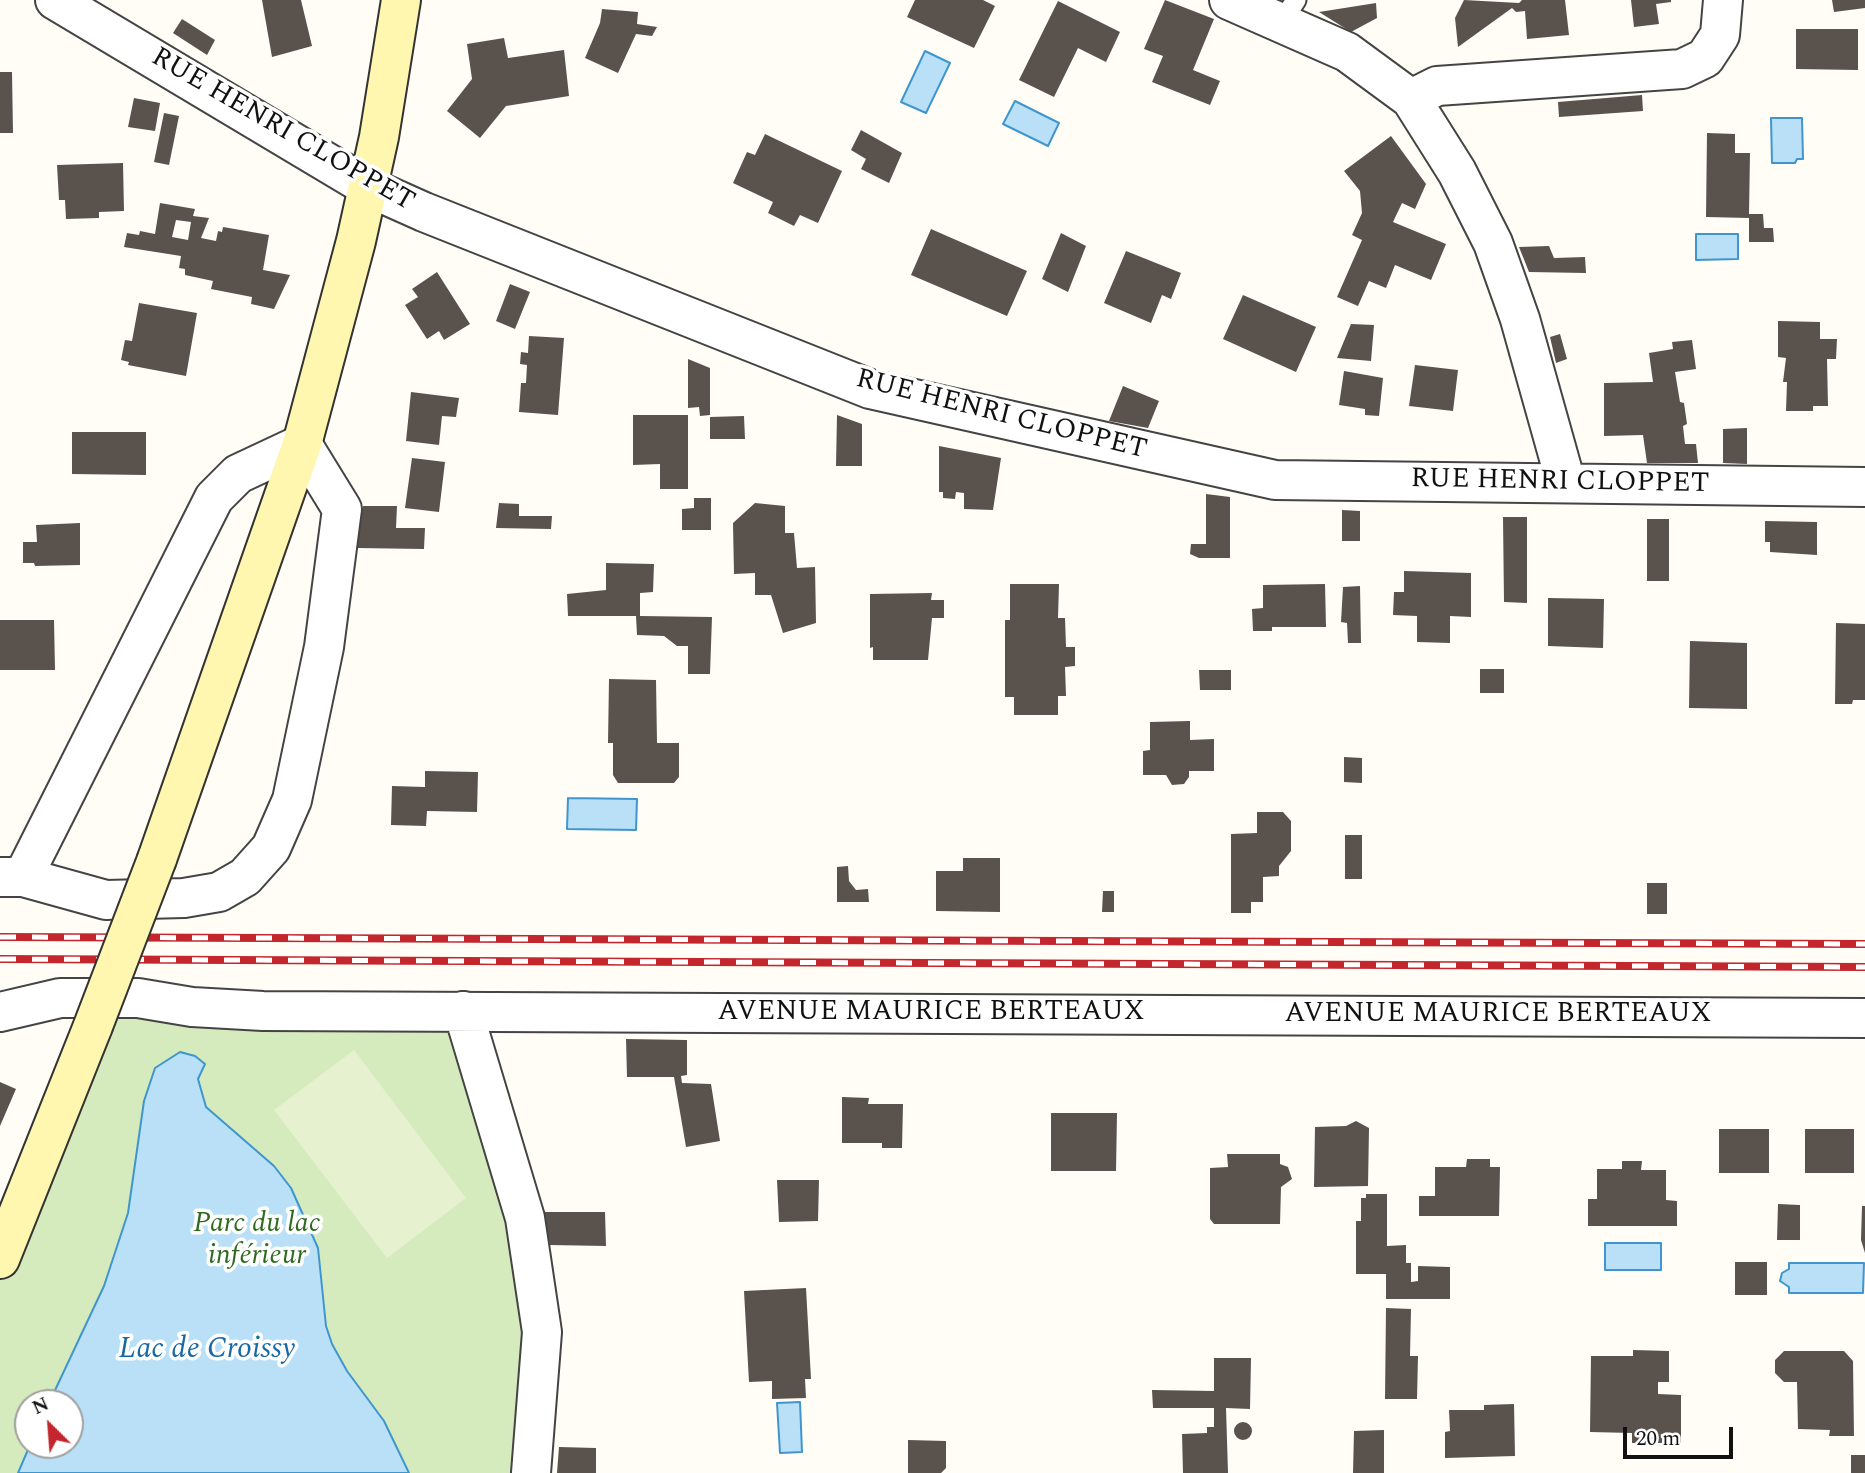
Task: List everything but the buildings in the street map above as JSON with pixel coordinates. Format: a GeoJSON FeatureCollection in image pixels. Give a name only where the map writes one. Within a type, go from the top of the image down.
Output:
{"type":"FeatureCollection","features":[{"type":"Feature","properties":{"kind":"street","name":"RUE HENRI CLOPPET"},"geometry":{"type":"LineString","coordinates":[[55,0],[368,187],[424,212],[870,389],[1275,481],[1865,487]]}},
{"type":"Feature","properties":{"kind":"street"},"geometry":{"type":"LineString","coordinates":[[0,1259],[157,859],[302,444],[368,187],[401,0]]}},
{"type":"Feature","properties":{"kind":"street"},"geometry":{"type":"LineString","coordinates":[[1230,0],[1288,12],[1411,99],[1457,172],[1493,243],[1520,319],[1566,483]]}},
{"type":"Feature","properties":{"kind":"street"},"geometry":{"type":"LineString","coordinates":[[1411,99],[1437,86],[1682,69],[1705,58],[1720,35],[1723,0]]}},
{"type":"Feature","properties":{"kind":"street"},"geometry":{"type":"LineString","coordinates":[[302,444],[342,509],[321,660],[292,800],[271,848],[245,877],[219,892],[184,898],[106,900],[11,877],[214,498],[238,474],[302,444]]}},
{"type":"Feature","properties":{"kind":"street","name":"AVENUE MAURICE BERTEAUX"},"geometry":{"type":"LineString","coordinates":[[0,1012],[60,998],[138,998],[192,1007],[263,1011],[1865,1018]]}},
{"type":"Feature","properties":{"kind":"street"},"geometry":{"type":"LineString","coordinates":[[463,1012],[527,1231],[542,1332],[531,1473]]}},
{"type":"Feature","properties":{"kind":"green space","name":"Parc du lac inférieur"},"geometry":{"type":"Polygon","coordinates":[[[105,997],[463,1011],[525,1218],[531,1473],[0,1473],[0,1259],[105,997]]]}},
{"type":"Feature","properties":{"kind":"green space"},"geometry":{"type":"Polygon","coordinates":[[[354,1050],[466,1198],[387,1258],[274,1110],[354,1050]]]}},
{"type":"Feature","properties":{"kind":"water"},"geometry":{"type":"Polygon","coordinates":[[[925,51],[950,63],[926,113],[901,102],[925,51]]]}},
{"type":"Feature","properties":{"kind":"water"},"geometry":{"type":"Polygon","coordinates":[[[1015,101],[1059,123],[1048,146],[1003,124],[1015,101]]]}},
{"type":"Feature","properties":{"kind":"water"},"geometry":{"type":"Polygon","coordinates":[[[1771,118],[1802,118],[1803,159],[1797,159],[1795,163],[1772,163],[1771,118]]]}},
{"type":"Feature","properties":{"kind":"water"},"geometry":{"type":"Polygon","coordinates":[[[1696,234],[1738,234],[1738,259],[1696,260],[1696,234]]]}},
{"type":"Feature","properties":{"kind":"water"},"geometry":{"type":"Polygon","coordinates":[[[568,798],[637,799],[636,830],[567,829],[568,798]]]}},
{"type":"Feature","properties":{"kind":"water","name":"Lac de Croissy"},"geometry":{"type":"Polygon","coordinates":[[[180,1052],[195,1056],[205,1064],[198,1079],[206,1107],[274,1166],[291,1188],[318,1248],[326,1326],[332,1344],[347,1371],[384,1421],[409,1473],[18,1473],[24,1459],[84,1459],[84,1389],[56,1389],[104,1286],[128,1213],[144,1101],[155,1068],[180,1052]]]}},
{"type":"Feature","properties":{"kind":"water"},"geometry":{"type":"Polygon","coordinates":[[[1605,1243],[1661,1243],[1661,1270],[1605,1270],[1605,1243]]]}},
{"type":"Feature","properties":{"kind":"water"},"geometry":{"type":"Polygon","coordinates":[[[1789,1263],[1864,1263],[1863,1293],[1789,1293],[1789,1287],[1780,1281],[1782,1273],[1789,1269],[1789,1263]]]}},
{"type":"Feature","properties":{"kind":"water"},"geometry":{"type":"Polygon","coordinates":[[[800,1402],[802,1452],[780,1453],[777,1403],[800,1402]]]}},
{"type":"Feature","properties":{"kind":"railway"},"geometry":{"type":"LineString","coordinates":[[0,937],[1865,944]]}},
{"type":"Feature","properties":{"kind":"railway"},"geometry":{"type":"LineString","coordinates":[[0,959],[1865,967]]}}]}
